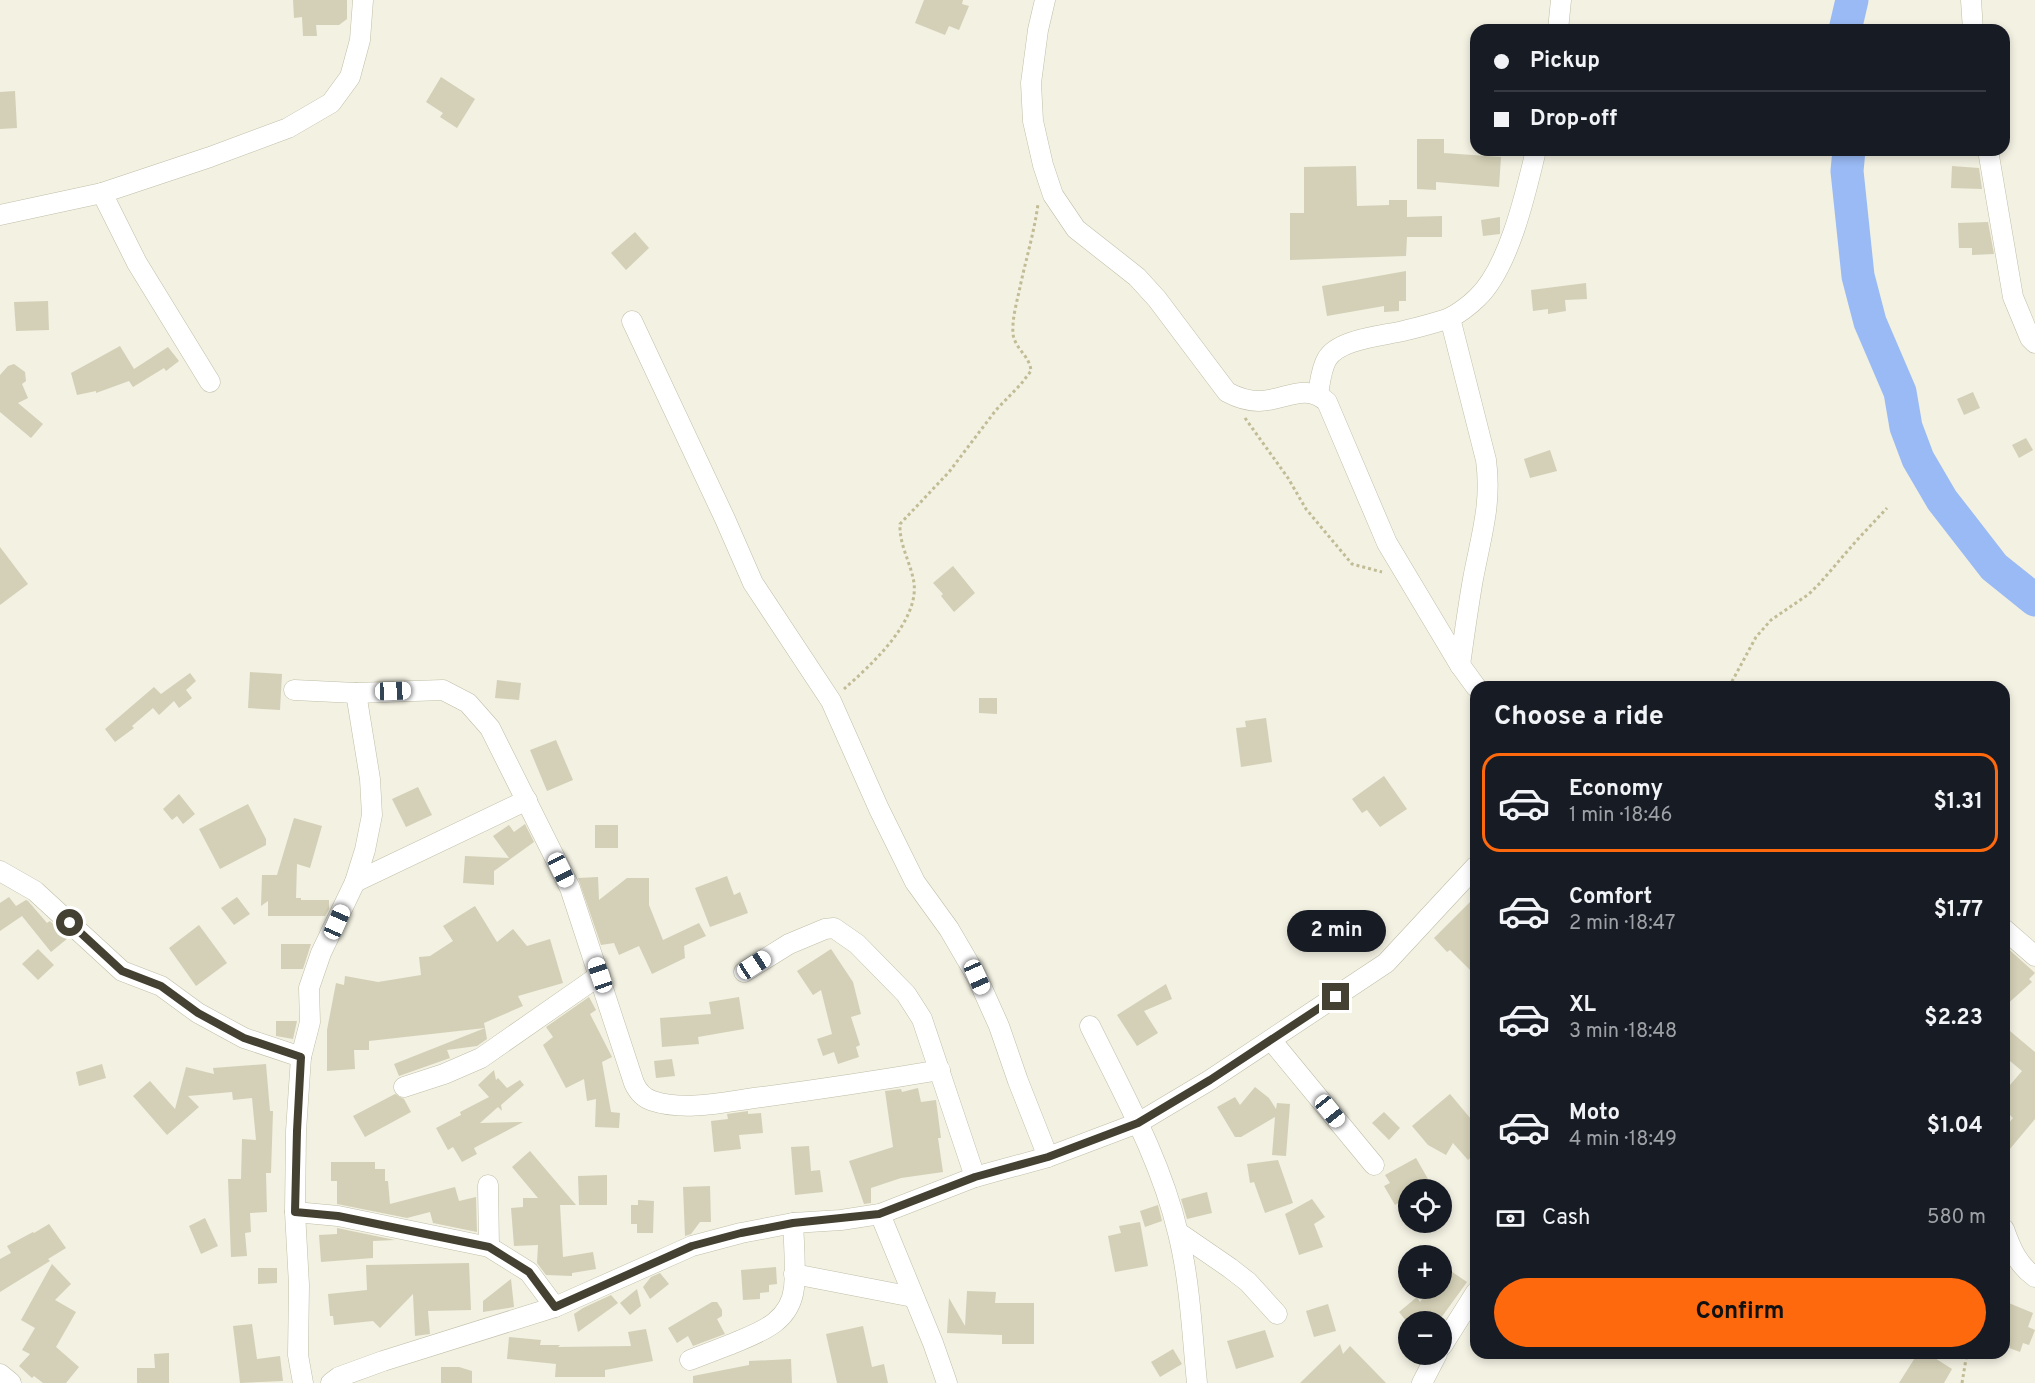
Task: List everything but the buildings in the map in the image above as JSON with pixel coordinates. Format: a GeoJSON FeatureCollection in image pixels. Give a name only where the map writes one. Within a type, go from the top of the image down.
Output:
{"type":"FeatureCollection","features":[{"type":"Feature","properties":{"kind":"street"},"geometry":{"type":"LineString","coordinates":[[0,215],[102,193],[210,157],[288,128],[332,103],[350,77],[360,40],[363,0]]}},
{"type":"Feature","properties":{"kind":"street"},"geometry":{"type":"LineString","coordinates":[[1046,0],[1038,30],[1031,83],[1033,121],[1043,165],[1053,195],[1076,229],[1137,277],[1227,392],[1241,399],[1261,401],[1306,393],[1318,394],[1327,402],[1387,543],[1472,681]]}},
{"type":"Feature","properties":{"kind":"street"},"geometry":{"type":"LineString","coordinates":[[1559,24],[1561,0]]}},
{"type":"Feature","properties":{"kind":"street"},"geometry":{"type":"LineString","coordinates":[[1971,0],[1973,24]]}},
{"type":"Feature","properties":{"kind":"street"},"geometry":{"type":"LineString","coordinates":[[1318,394],[1328,357],[1340,348],[1358,340],[1408,330],[1450,318],[1477,298],[1490,282],[1505,254],[1534,156]]}},
{"type":"Feature","properties":{"kind":"street"},"geometry":{"type":"LineString","coordinates":[[1989,156],[2013,297],[2033,338]]}},
{"type":"Feature","properties":{"kind":"street"},"geometry":{"type":"LineString","coordinates":[[102,193],[137,262],[210,382]]}},
{"type":"Feature","properties":{"kind":"street"},"geometry":{"type":"LineString","coordinates":[[1450,318],[1486,460],[1489,482],[1488,501],[1460,665]]}},
{"type":"Feature","properties":{"kind":"street"},"geometry":{"type":"LineString","coordinates":[[632,321],[721,508],[753,583],[831,701],[879,809],[915,882],[949,929],[977,977],[999,1026],[1048,1157]]}},
{"type":"Feature","properties":{"kind":"street"},"geometry":{"type":"LineString","coordinates":[[294,690],[356,693],[443,690],[468,703],[490,728],[570,888],[634,1083],[643,1097],[651,1101],[680,1105],[720,1103],[940,1070]]}},
{"type":"Feature","properties":{"kind":"street"},"geometry":{"type":"LineString","coordinates":[[303,1383],[298,1355],[299,1285],[295,1212],[301,1057],[310,1022],[309,988],[321,953],[355,882],[365,850],[372,815],[370,779],[356,693]]}},
{"type":"Feature","properties":{"kind":"street"},"geometry":{"type":"LineString","coordinates":[[355,882],[527,800]]}},
{"type":"Feature","properties":{"kind":"street"},"geometry":{"type":"LineString","coordinates":[[0,871],[35,891],[122,971],[161,986],[198,1013],[244,1038],[301,1057]]}},
{"type":"Feature","properties":{"kind":"street"},"geometry":{"type":"LineString","coordinates":[[331,1383],[339,1377],[383,1361],[555,1307],[692,1246],[793,1223],[879,1214],[975,1177],[1048,1157],[1138,1123],[1210,1080],[1386,963],[1470,872]]}},
{"type":"Feature","properties":{"kind":"street"},"geometry":{"type":"LineString","coordinates":[[744,972],[789,944],[813,933],[834,928],[857,944],[906,994],[922,1019],[975,1177]]}},
{"type":"Feature","properties":{"kind":"street"},"geometry":{"type":"LineString","coordinates":[[2010,934],[2035,956]]}},
{"type":"Feature","properties":{"kind":"street"},"geometry":{"type":"LineString","coordinates":[[404,1087],[444,1074],[481,1058],[600,975]]}},
{"type":"Feature","properties":{"kind":"street"},"geometry":{"type":"LineString","coordinates":[[1090,1026],[1138,1123],[1161,1177],[1179,1233],[1188,1288],[1197,1383]]}},
{"type":"Feature","properties":{"kind":"street"},"geometry":{"type":"LineString","coordinates":[[1271,1040],[1374,1165]]}},
{"type":"Feature","properties":{"kind":"street"},"geometry":{"type":"LineString","coordinates":[[488,1185],[489,1247]]}},
{"type":"Feature","properties":{"kind":"street"},"geometry":{"type":"LineString","coordinates":[[295,1212],[338,1216],[489,1247],[529,1272],[555,1307]]}},
{"type":"Feature","properties":{"kind":"street"},"geometry":{"type":"LineString","coordinates":[[879,1214],[933,1343],[946,1383]]}},
{"type":"Feature","properties":{"kind":"street"},"geometry":{"type":"LineString","coordinates":[[690,1360],[772,1326],[783,1315],[789,1306],[794,1290],[793,1223]]}},
{"type":"Feature","properties":{"kind":"street"},"geometry":{"type":"LineString","coordinates":[[1179,1233],[1248,1282],[1277,1314]]}},
{"type":"Feature","properties":{"kind":"street"},"geometry":{"type":"LineString","coordinates":[[2010,1245],[2014,1255],[2035,1277]]}},
{"type":"Feature","properties":{"kind":"street"},"geometry":{"type":"LineString","coordinates":[[795,1274],[913,1297]]}},
{"type":"Feature","properties":{"kind":"street"},"geometry":{"type":"LineString","coordinates":[[1452,1330],[1470,1302]]}},
{"type":"Feature","properties":{"kind":"street"},"geometry":{"type":"LineString","coordinates":[[1422,1383],[1431,1365]]}},
{"type":"Feature","properties":{"kind":"street"},"geometry":{"type":"LineString","coordinates":[[0,1374],[11,1383]]}},
{"type":"Feature","properties":{"kind":"path"},"geometry":{"type":"LineString","coordinates":[[831,701],[855,679],[901,629],[911,605],[914,587],[901,541],[900,524],[950,472],[996,410],[1031,370],[1030,362],[1018,347],[1013,334],[1014,316],[1034,229],[1038,197]]}},
{"type":"Feature","properties":{"kind":"path"},"geometry":{"type":"LineString","coordinates":[[1227,392],[1288,478],[1306,509],[1352,564],[1409,580]]}},
{"type":"Feature","properties":{"kind":"path"},"geometry":{"type":"LineString","coordinates":[[1732,681],[1756,637],[1771,620],[1809,594],[1887,508]]}},
{"type":"Feature","properties":{"kind":"path"},"geometry":{"type":"LineString","coordinates":[[1962,1383],[1966,1359]]}},
{"type":"Feature","properties":{"kind":"waterway"},"geometry":{"type":"LineString","coordinates":[[1846,24],[1852,0]]}},
{"type":"Feature","properties":{"kind":"waterway"},"geometry":{"type":"LineString","coordinates":[[1848,156],[1847,171],[1858,276],[1870,322],[1900,392],[1906,427],[1918,459],[1942,500],[1994,567],[2035,600]]}},
{"type":"Feature","properties":{"kind":"route"},"geometry":{"type":"LineString","coordinates":[[70,923],[122,971],[161,986],[198,1013],[244,1038],[301,1057],[295,1212],[338,1216],[489,1247],[529,1272],[555,1307],[692,1246],[793,1223],[841,1220],[879,1214],[975,1177],[1048,1157],[1138,1123],[1210,1080],[1336,997]]}}]}
